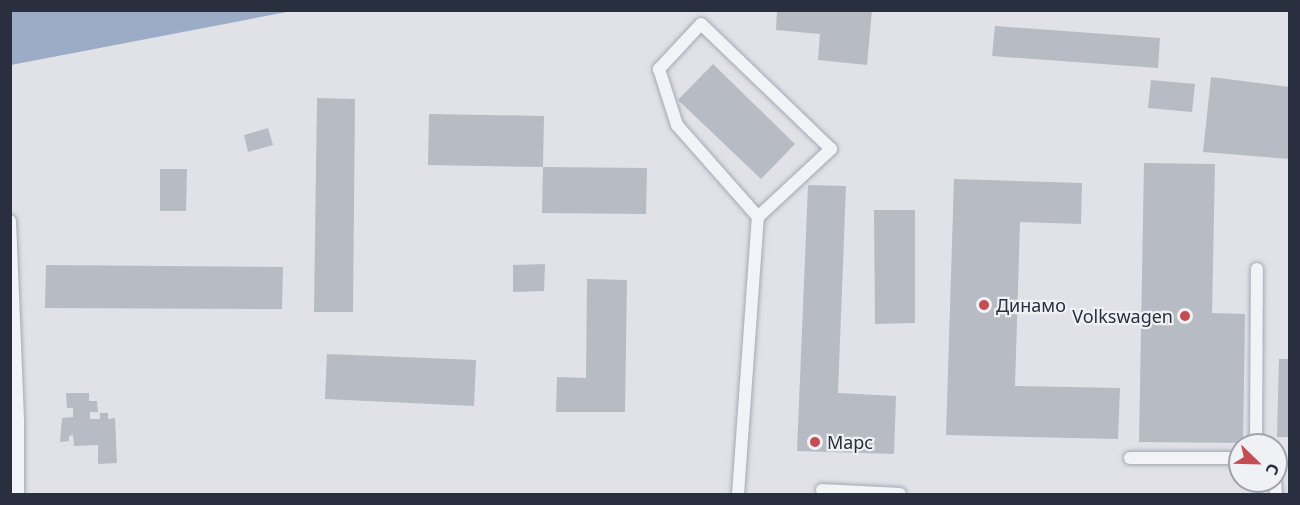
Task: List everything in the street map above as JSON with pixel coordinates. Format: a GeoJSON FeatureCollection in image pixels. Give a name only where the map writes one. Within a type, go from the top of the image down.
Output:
{"type":"FeatureCollection","features":[{"type":"Feature","properties":{"kind":"lane"},"geometry":{"type":"LineString","coordinates":[[738,495],[758,218],[831,149],[701,24],[659,69],[676,125],[758,218]]}},
{"type":"Feature","properties":{"kind":"lane"},"geometry":{"type":"LineString","coordinates":[[10,221],[14,423],[18,495]]}},
{"type":"Feature","properties":{"kind":"lane"},"geometry":{"type":"LineString","coordinates":[[1256,433],[1257,269]]}},
{"type":"Feature","properties":{"kind":"lane"},"geometry":{"type":"LineString","coordinates":[[1130,458],[1228,458]]}},
{"type":"Feature","properties":{"kind":"lane"},"geometry":{"type":"LineString","coordinates":[[822,490],[900,495]]}},
{"type":"Feature","properties":{"kind":"water"},"geometry":{"type":"Polygon","coordinates":[[[11,10],[292,10],[292,11],[11,65],[11,10]]]}},
{"type":"Feature","properties":{"kind":"building"},"geometry":{"type":"Polygon","coordinates":[[[777,10],[872,10],[867,65],[818,60],[820,34],[776,30],[777,10]]]}},
{"type":"Feature","properties":{"kind":"building"},"geometry":{"type":"Polygon","coordinates":[[[995,26],[1160,38],[1158,68],[992,56],[995,26]]]}},
{"type":"Feature","properties":{"kind":"building"},"geometry":{"type":"Polygon","coordinates":[[[713,64],[795,144],[761,179],[678,100],[713,64]]]}},
{"type":"Feature","properties":{"kind":"building"},"geometry":{"type":"Polygon","coordinates":[[[1211,77],[1290,87],[1290,159],[1203,152],[1211,77]]]}},
{"type":"Feature","properties":{"kind":"building"},"geometry":{"type":"Polygon","coordinates":[[[1151,80],[1195,84],[1192,112],[1148,108],[1151,80]]]}},
{"type":"Feature","properties":{"kind":"building"},"geometry":{"type":"Polygon","coordinates":[[[317,98],[355,99],[353,312],[314,312],[317,98]]]}},
{"type":"Feature","properties":{"kind":"building"},"geometry":{"type":"Polygon","coordinates":[[[429,114],[544,116],[543,167],[428,165],[429,114]]]}},
{"type":"Feature","properties":{"kind":"building"},"geometry":{"type":"Polygon","coordinates":[[[268,128],[273,145],[248,152],[244,135],[268,128]]]}},
{"type":"Feature","properties":{"kind":"building"},"geometry":{"type":"Polygon","coordinates":[[[1144,163],[1215,164],[1212,313],[1245,314],[1243,433],[1228,433],[1228,443],[1139,442],[1144,163]]]}},
{"type":"Feature","properties":{"kind":"building"},"geometry":{"type":"Polygon","coordinates":[[[543,167],[647,168],[646,214],[542,213],[543,167]]]}},
{"type":"Feature","properties":{"kind":"building"},"geometry":{"type":"Polygon","coordinates":[[[160,169],[187,169],[186,211],[160,211],[160,169]]]}},
{"type":"Feature","properties":{"kind":"building","name":"Динамо"},"geometry":{"type":"Polygon","coordinates":[[[954,179],[1082,183],[1081,224],[1020,222],[1015,386],[1120,388],[1118,439],[946,435],[954,179]]]}},
{"type":"Feature","properties":{"kind":"building"},"geometry":{"type":"Polygon","coordinates":[[[808,185],[846,186],[838,393],[896,396],[894,454],[797,451],[808,185]]]}},
{"type":"Feature","properties":{"kind":"building"},"geometry":{"type":"Polygon","coordinates":[[[874,210],[915,210],[915,323],[875,324],[874,210]]]}},
{"type":"Feature","properties":{"kind":"building"},"geometry":{"type":"Polygon","coordinates":[[[545,264],[544,291],[513,292],[513,265],[545,264]]]}},
{"type":"Feature","properties":{"kind":"building"},"geometry":{"type":"Polygon","coordinates":[[[46,265],[283,267],[282,309],[45,308],[46,265]]]}},
{"type":"Feature","properties":{"kind":"building"},"geometry":{"type":"Polygon","coordinates":[[[587,279],[627,280],[625,412],[556,412],[557,377],[586,378],[587,279]]]}},
{"type":"Feature","properties":{"kind":"building"},"geometry":{"type":"Polygon","coordinates":[[[327,354],[476,360],[474,406],[325,399],[327,354]]]}},
{"type":"Feature","properties":{"kind":"building"},"geometry":{"type":"Polygon","coordinates":[[[1279,359],[1290,359],[1290,437],[1288,433],[1277,433],[1279,359]]]}},
{"type":"Feature","properties":{"kind":"building"},"geometry":{"type":"Polygon","coordinates":[[[66,393],[89,393],[89,401],[97,401],[98,412],[90,412],[90,419],[100,419],[100,413],[108,413],[108,419],[115,418],[117,463],[98,464],[98,445],[74,446],[73,435],[69,436],[69,441],[60,442],[62,418],[73,417],[73,408],[67,408],[66,393]]]}},
{"type":"Feature","properties":{"kind":"place","name":"Динамо"},"geometry":{"type":"Point","coordinates":[984,305]}},
{"type":"Feature","properties":{"kind":"place","name":"Volkswagen"},"geometry":{"type":"Point","coordinates":[1185,316]}},
{"type":"Feature","properties":{"kind":"place","name":"Марс"},"geometry":{"type":"Point","coordinates":[815,442]}}]}
